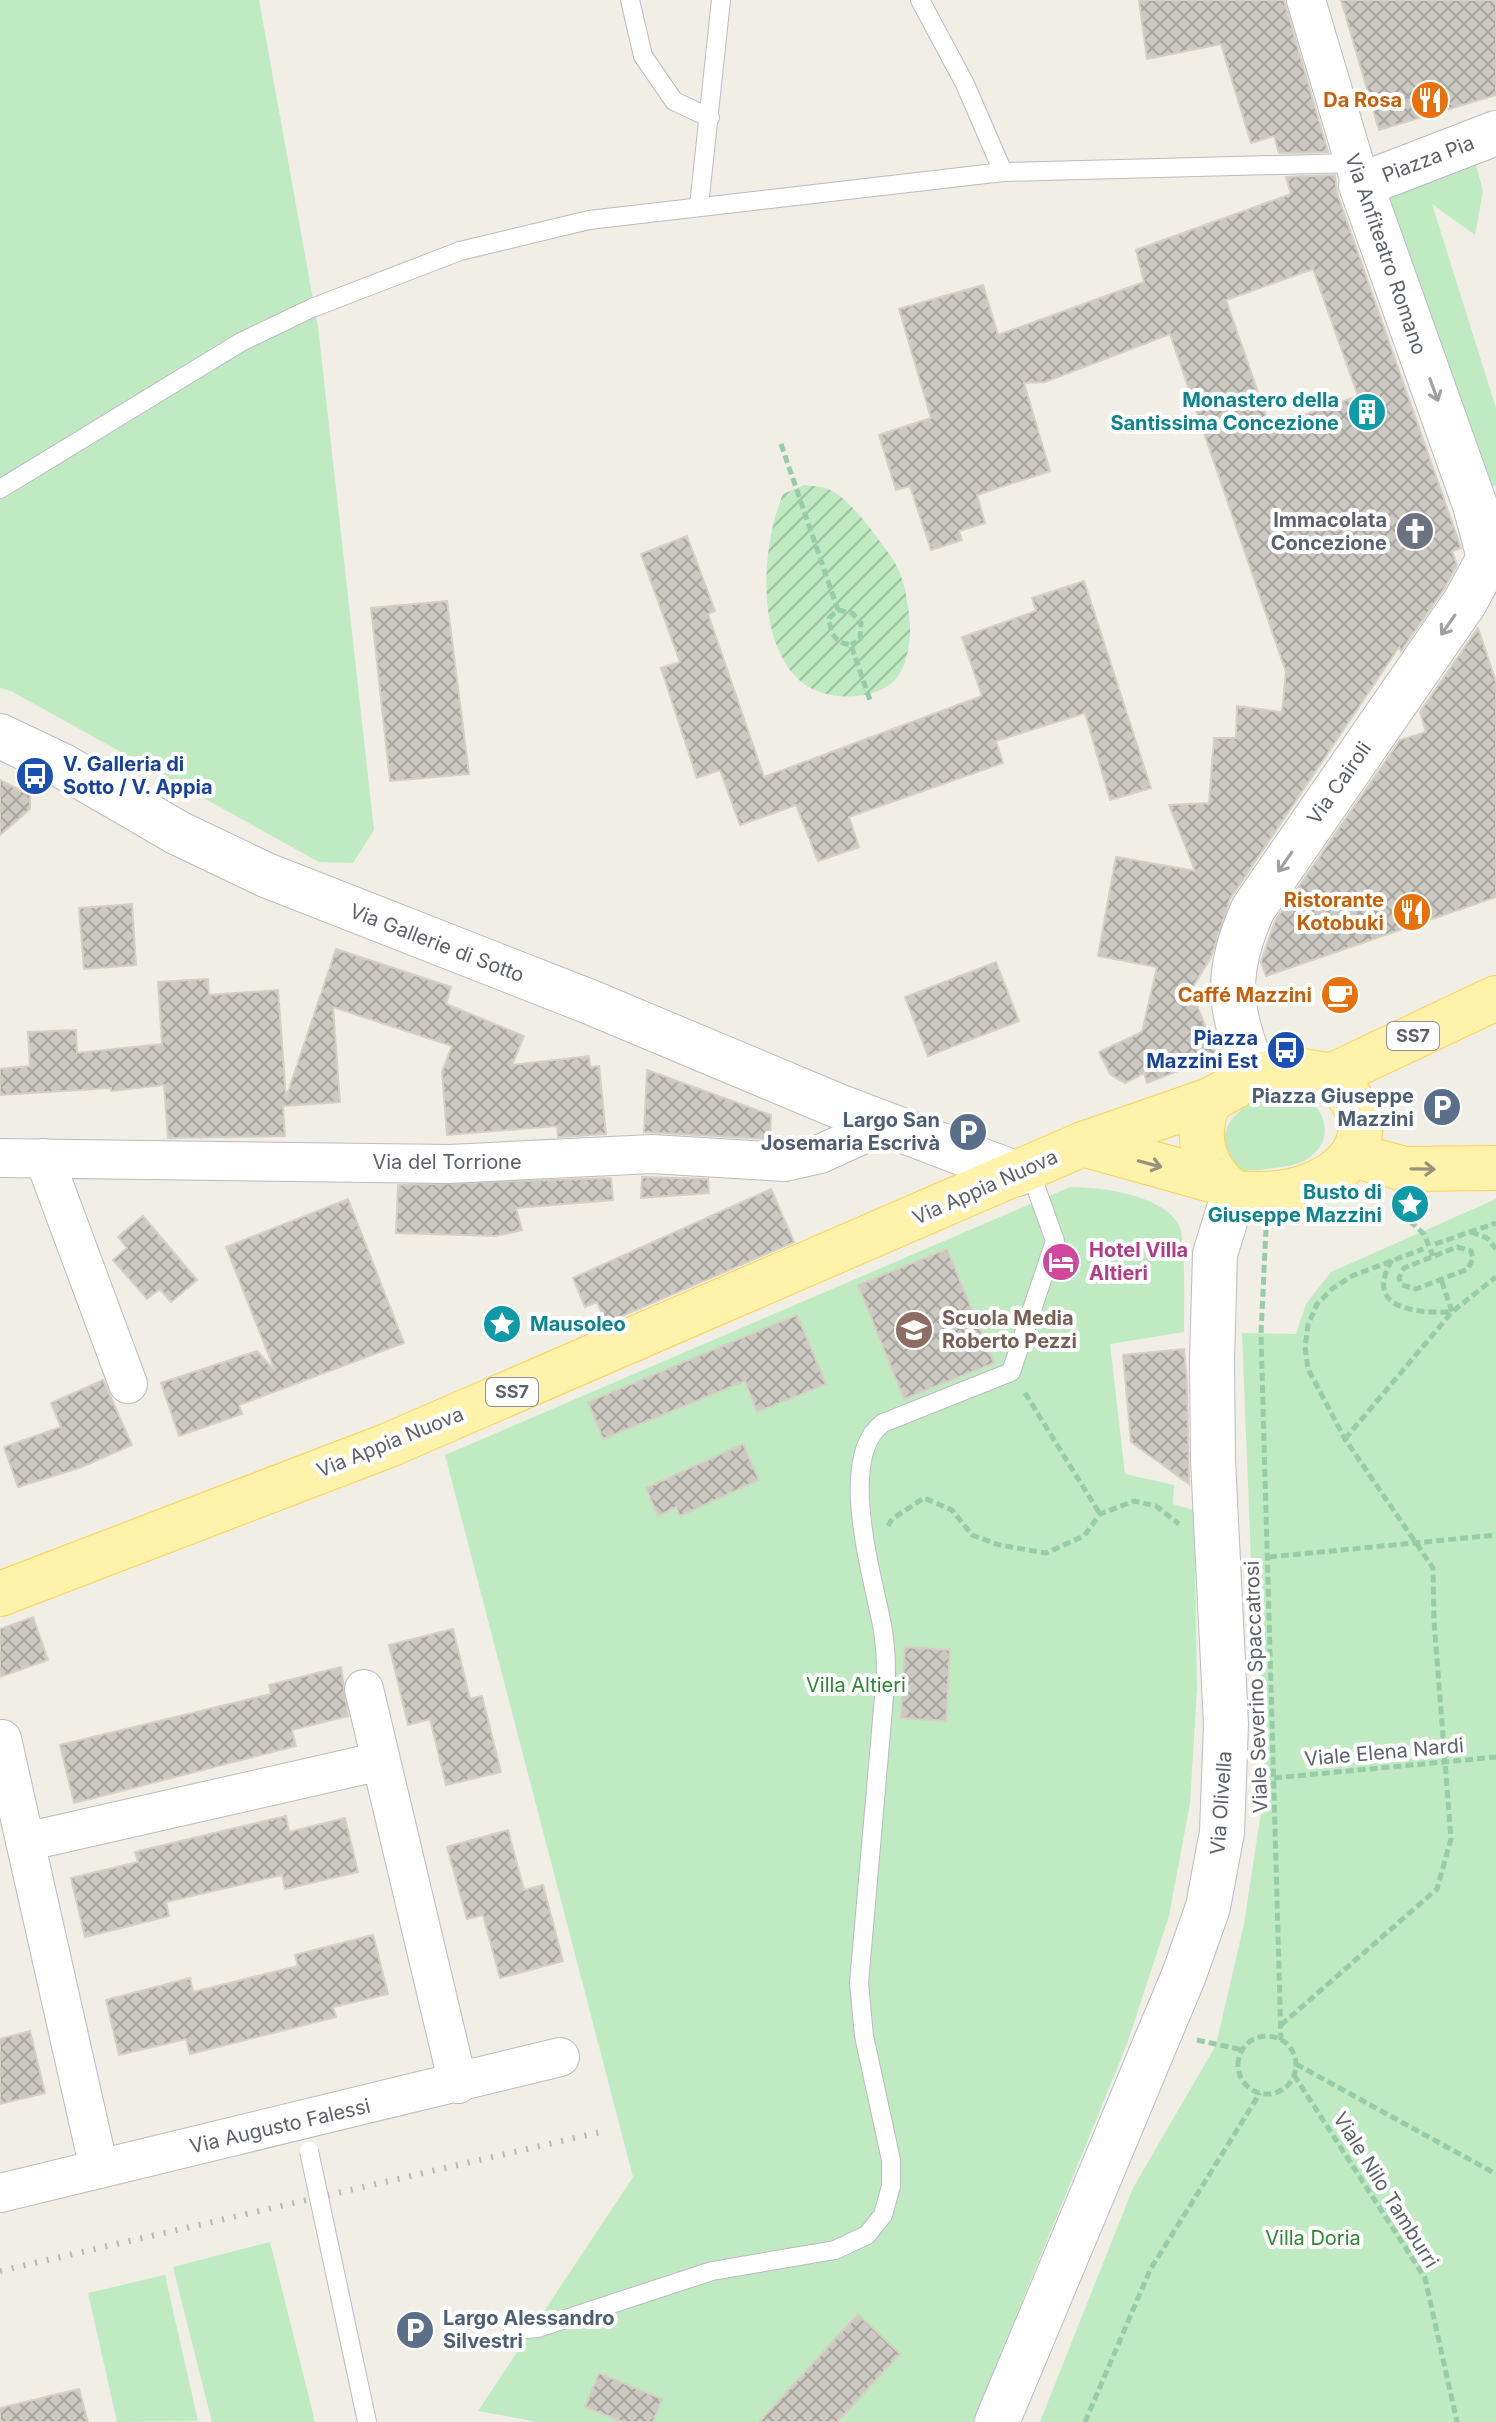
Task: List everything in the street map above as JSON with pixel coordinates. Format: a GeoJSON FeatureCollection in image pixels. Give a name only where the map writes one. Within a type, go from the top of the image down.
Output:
{"type":"FeatureCollection","features":[{"type":"Feature","properties":{"kind":"main road","name":"Piazza Pia"},"geometry":{"type":"LineString","coordinates":[[1357,174],[1496,133]]}},
{"type":"Feature","properties":{"kind":"main road","name":"Via Anfiteatro Romano"},"geometry":{"type":"LineString","coordinates":[[1357,174],[1485,502]]}},
{"type":"Feature","properties":{"kind":"main road","name":"Via Cairoli"},"geometry":{"type":"LineString","coordinates":[[1256,1075],[1239,1037],[1231,994],[1240,938],[1253,909],[1481,575],[1489,558],[1485,502]]}},
{"type":"Feature","properties":{"kind":"main road","name":"Via Gallerie di Sotto"},"geometry":{"type":"LineString","coordinates":[[0,736],[61,765],[198,843],[266,875],[590,1002],[886,1124]]}},
{"type":"Feature","properties":{"kind":"main road","name":"SS7"},"geometry":{"type":"LineString","coordinates":[[1331,1076],[1496,998]]}},
{"type":"Feature","properties":{"kind":"main road"},"geometry":{"type":"LineString","coordinates":[[1292,1069],[1331,1076],[1346,1088],[1363,1125],[1352,1155],[1331,1174],[1307,1186],[1240,1190],[1202,1149],[1203,1120],[1210,1100],[1256,1075],[1292,1069]]}},
{"type":"Feature","properties":{"kind":"main road","name":"Via Appia Nuova"},"geometry":{"type":"LineString","coordinates":[[0,1594],[389,1445],[1083,1144],[1210,1100]]}},
{"type":"Feature","properties":{"kind":"main road"},"geometry":{"type":"LineString","coordinates":[[886,1124],[1023,1171]]}},
{"type":"Feature","properties":{"kind":"main road","name":"Via Appia Nuova"},"geometry":{"type":"LineString","coordinates":[[1083,1144],[1240,1190]]}},
{"type":"Feature","properties":{"kind":"main road"},"geometry":{"type":"LineString","coordinates":[[1352,1155],[1405,1169],[1496,1168]]}},
{"type":"Feature","properties":{"kind":"main road","name":"Via Olivella"},"geometry":{"type":"LineString","coordinates":[[997,2422],[1184,1975],[1208,1907],[1222,1832],[1226,1724],[1212,1375],[1215,1254],[1240,1190]]}},
{"type":"Feature","properties":{"kind":"street","name":"Via Anfiteatro Romano"},"geometry":{"type":"LineString","coordinates":[[1306,0],[1357,174]]}},
{"type":"Feature","properties":{"kind":"street","name":"Via del Torrione"},"geometry":{"type":"LineString","coordinates":[[0,1158],[449,1164],[652,1154],[785,1162],[820,1154],[886,1124]]}},
{"type":"Feature","properties":{"kind":"street"},"geometry":{"type":"LineString","coordinates":[[44,1158],[128,1384]]}},
{"type":"Feature","properties":{"kind":"street"},"geometry":{"type":"LineString","coordinates":[[364,1689],[458,2084]]}},
{"type":"Feature","properties":{"kind":"street"},"geometry":{"type":"LineString","coordinates":[[2,1739],[99,2169]]}},
{"type":"Feature","properties":{"kind":"street"},"geometry":{"type":"LineString","coordinates":[[25,1842],[381,1761]]}},
{"type":"Feature","properties":{"kind":"street","name":"Via Augusto Falessi"},"geometry":{"type":"LineString","coordinates":[[0,2193],[99,2169],[305,2136],[458,2084],[560,2057]]}},
{"type":"Feature","properties":{"kind":"lane"},"geometry":{"type":"LineString","coordinates":[[630,0],[643,56],[674,101],[710,118]]}},
{"type":"Feature","properties":{"kind":"lane"},"geometry":{"type":"LineString","coordinates":[[699,206],[721,0]]}},
{"type":"Feature","properties":{"kind":"lane"},"geometry":{"type":"LineString","coordinates":[[920,0],[965,84],[1003,172]]}},
{"type":"Feature","properties":{"kind":"lane"},"geometry":{"type":"LineString","coordinates":[[0,489],[241,342],[312,308],[460,251],[589,220],[1003,172],[1357,174]]}},
{"type":"Feature","properties":{"kind":"lane"},"geometry":{"type":"LineString","coordinates":[[513,2330],[538,2328],[712,2271],[835,2250],[867,2235],[883,2215],[891,2186],[891,2160],[864,2036],[859,1983],[886,1674],[883,1627],[867,1561],[861,1459],[871,1433],[883,1423],[1011,1372],[1055,1241],[1023,1171]]}},
{"type":"Feature","properties":{"kind":"lane"},"geometry":{"type":"LineString","coordinates":[[305,2136],[367,2422]]}},
{"type":"Feature","properties":{"kind":"path"},"geometry":{"type":"LineString","coordinates":[[781,444],[838,610]]}},
{"type":"Feature","properties":{"kind":"path"},"geometry":{"type":"LineString","coordinates":[[838,610],[852,613],[861,623],[860,639],[851,645],[838,643],[830,633],[829,618],[838,610]]}},
{"type":"Feature","properties":{"kind":"path"},"geometry":{"type":"LineString","coordinates":[[851,645],[871,703]]}},
{"type":"Feature","properties":{"kind":"path","name":"Viale Severino Spaccatrosi"},"geometry":{"type":"LineString","coordinates":[[1240,1190],[1261,1334],[1281,2040]]}},
{"type":"Feature","properties":{"kind":"path"},"geometry":{"type":"LineString","coordinates":[[1435,1244],[1496,1223]]}},
{"type":"Feature","properties":{"kind":"path"},"geometry":{"type":"LineString","coordinates":[[1470,1232],[1487,1238],[1496,1249]]}},
{"type":"Feature","properties":{"kind":"path"},"geometry":{"type":"LineString","coordinates":[[1424,1234],[1433,1256]]}},
{"type":"Feature","properties":{"kind":"path"},"geometry":{"type":"LineString","coordinates":[[1460,1246],[1473,1255],[1468,1269],[1412,1290],[1400,1282],[1404,1268],[1433,1256],[1460,1246]]}},
{"type":"Feature","properties":{"kind":"path"},"geometry":{"type":"LineString","coordinates":[[1281,2025],[1437,1889],[1451,1839],[1433,1568],[1345,1439],[1308,1369],[1305,1347],[1308,1325],[1317,1304],[1333,1288],[1423,1249]]}},
{"type":"Feature","properties":{"kind":"path"},"geometry":{"type":"LineString","coordinates":[[1392,1260],[1384,1279],[1396,1306],[1415,1313],[1452,1312]]}},
{"type":"Feature","properties":{"kind":"path"},"geometry":{"type":"LineString","coordinates":[[1345,1439],[1452,1312],[1492,1284],[1496,1277]]}},
{"type":"Feature","properties":{"kind":"path"},"geometry":{"type":"LineString","coordinates":[[1441,1279],[1452,1312]]}},
{"type":"Feature","properties":{"kind":"path"},"geometry":{"type":"LineString","coordinates":[[1011,1372],[1100,1514]]}},
{"type":"Feature","properties":{"kind":"path"},"geometry":{"type":"LineString","coordinates":[[867,1561],[892,1519],[924,1498],[952,1510],[972,1535],[999,1545],[1046,1553],[1084,1536],[1100,1514],[1119,1505],[1146,1503],[1183,1528],[1217,1532]]}},
{"type":"Feature","properties":{"kind":"path"},"geometry":{"type":"LineString","coordinates":[[1269,1557],[1496,1535]]}},
{"type":"Feature","properties":{"kind":"path","name":"Viale Elena Nardi"},"geometry":{"type":"LineString","coordinates":[[1274,1778],[1496,1757]]}},
{"type":"Feature","properties":{"kind":"path"},"geometry":{"type":"LineString","coordinates":[[1269,2034],[1281,2040],[1288,2042],[1296,2064],[1293,2081],[1275,2094],[1252,2092],[1237,2070],[1244,2045],[1269,2034]]}},
{"type":"Feature","properties":{"kind":"path"},"geometry":{"type":"LineString","coordinates":[[1216,2045],[1243,2050]]}},
{"type":"Feature","properties":{"kind":"path"},"geometry":{"type":"LineString","coordinates":[[1296,2064],[1496,2174]]}},
{"type":"Feature","properties":{"kind":"path","name":"Viale Nilo Tamburri"},"geometry":{"type":"LineString","coordinates":[[1294,2075],[1425,2278],[1457,2422]]}},
{"type":"Feature","properties":{"kind":"path"},"geometry":{"type":"LineString","coordinates":[[1085,2422],[1150,2270],[1260,2093]]}},
{"type":"Feature","properties":{"kind":"green space"},"geometry":{"type":"Polygon","coordinates":[[[0,0],[259,0],[318,327],[374,830],[353,863],[319,862],[11,691],[0,688],[0,0]]]}},
{"type":"Feature","properties":{"kind":"green space"},"geometry":{"type":"Polygon","coordinates":[[[1473,154],[1483,191],[1475,235],[1432,204],[1496,408],[1496,485],[1484,489],[1384,189],[1473,154]]]}},
{"type":"Feature","properties":{"kind":"green space"},"geometry":{"type":"Polygon","coordinates":[[[804,485],[828,489],[845,500],[890,555],[902,579],[910,624],[907,654],[894,681],[872,693],[832,695],[807,686],[784,661],[775,639],[766,590],[770,538],[783,494],[804,485]]]}},
{"type":"Feature","properties":{"kind":"green space","name":"Piazza Giuseppe Mazzini"},"geometry":{"type":"Polygon","coordinates":[[[1296,1090],[1314,1103],[1324,1121],[1325,1131],[1318,1150],[1305,1161],[1289,1166],[1252,1170],[1234,1166],[1225,1148],[1225,1135],[1236,1114],[1271,1095],[1296,1090]]]}},
{"type":"Feature","properties":{"kind":"green space","name":"Villa Altieri"},"geometry":{"type":"Polygon","coordinates":[[[1070,1187],[1114,1191],[1146,1200],[1171,1215],[1181,1232],[1184,1332],[1110,1344],[1125,1474],[1174,1485],[1173,1504],[1194,1510],[1197,1689],[1190,1803],[1169,1916],[1127,2044],[973,2422],[538,2422],[478,2411],[633,2177],[445,1455],[1070,1187]]]}},
{"type":"Feature","properties":{"kind":"green space","name":"Villa Doria"},"geometry":{"type":"Polygon","coordinates":[[[1496,1199],[1496,2422],[1040,2422],[1133,2188],[1216,2045],[1244,1924],[1261,1812],[1242,1333],[1296,1334],[1306,1304],[1331,1272],[1496,1199]]]}},
{"type":"Feature","properties":{"kind":"green space"},"geometry":{"type":"Polygon","coordinates":[[[270,2242],[315,2422],[212,2422],[173,2267],[270,2242]]]}},
{"type":"Feature","properties":{"kind":"green space"},"geometry":{"type":"Polygon","coordinates":[[[165,2275],[198,2421],[117,2422],[88,2293],[165,2275]]]}},
{"type":"Feature","properties":{"kind":"building"},"geometry":{"type":"Polygon","coordinates":[[[1139,0],[1284,0],[1328,152],[1279,153],[1274,136],[1251,143],[1221,44],[1147,59],[1139,0]]]}},
{"type":"Feature","properties":{"kind":"building"},"geometry":{"type":"Polygon","coordinates":[[[1341,0],[1496,0],[1496,95],[1379,130],[1341,0]]]}},
{"type":"Feature","properties":{"kind":"building"},"geometry":{"type":"Polygon","coordinates":[[[1335,175],[1337,193],[1461,548],[1452,551],[1457,565],[1444,589],[1401,651],[1399,647],[1230,899],[1211,957],[1191,990],[1217,1056],[1147,1083],[1144,1073],[1125,1083],[1110,1074],[1099,1052],[1142,1032],[1157,967],[1098,956],[1116,857],[1195,871],[1169,805],[1209,803],[1214,738],[1236,738],[1237,706],[1282,712],[1286,672],[1170,334],[1045,382],[1024,383],[1050,471],[977,495],[985,523],[959,531],[962,540],[931,550],[910,486],[896,490],[879,435],[931,418],[899,309],[983,285],[998,335],[1144,282],[1136,250],[1291,194],[1286,177],[1335,175]],[[1313,269],[1226,300],[1270,427],[1358,396],[1313,269]]]}},
{"type":"Feature","properties":{"kind":"building"},"geometry":{"type":"Polygon","coordinates":[[[687,536],[715,611],[708,614],[764,777],[982,696],[962,637],[1036,611],[1032,598],[1084,581],[1151,788],[1110,800],[1085,713],[996,741],[1003,763],[849,817],[859,847],[818,861],[796,805],[740,825],[720,770],[697,778],[661,668],[680,662],[641,554],[687,536]]]}},
{"type":"Feature","properties":{"kind":"building"},"geometry":{"type":"Polygon","coordinates":[[[447,601],[469,774],[390,781],[371,608],[447,601]]]}},
{"type":"Feature","properties":{"kind":"building"},"geometry":{"type":"Polygon","coordinates":[[[1478,628],[1496,682],[1496,897],[1266,976],[1261,962],[1275,921],[1400,740],[1426,732],[1420,712],[1478,628]]]}},
{"type":"Feature","properties":{"kind":"building"},"geometry":{"type":"Polygon","coordinates":[[[0,780],[30,795],[30,809],[0,835],[0,780]]]}},
{"type":"Feature","properties":{"kind":"building"},"geometry":{"type":"Polygon","coordinates":[[[132,904],[136,965],[84,969],[79,908],[132,904]]]}},
{"type":"Feature","properties":{"kind":"building"},"geometry":{"type":"Polygon","coordinates":[[[336,949],[451,987],[446,1004],[524,1036],[512,1065],[589,1056],[590,1067],[599,1066],[606,1134],[558,1137],[557,1126],[447,1135],[442,1072],[452,1046],[333,1007],[340,1102],[283,1106],[285,1136],[168,1138],[164,1085],[111,1091],[111,1088],[0,1095],[0,1069],[30,1066],[28,1032],[76,1030],[77,1053],[162,1044],[158,982],[208,979],[209,995],[278,990],[286,1098],[336,949]]]}},
{"type":"Feature","properties":{"kind":"building"},"geometry":{"type":"Polygon","coordinates":[[[996,962],[1019,1021],[928,1056],[905,997],[996,962]]]}},
{"type":"Feature","properties":{"kind":"building"},"geometry":{"type":"Polygon","coordinates":[[[647,1070],[771,1115],[770,1139],[644,1132],[647,1070]]]}},
{"type":"Feature","properties":{"kind":"building"},"geometry":{"type":"Polygon","coordinates":[[[642,1177],[708,1179],[709,1193],[641,1198],[642,1177]]]}},
{"type":"Feature","properties":{"kind":"building"},"geometry":{"type":"Polygon","coordinates":[[[611,1178],[613,1200],[516,1208],[522,1230],[496,1236],[396,1233],[398,1185],[611,1178]]]}},
{"type":"Feature","properties":{"kind":"building"},"geometry":{"type":"Polygon","coordinates":[[[771,1189],[794,1242],[606,1323],[597,1302],[585,1307],[573,1278],[771,1189]]]}},
{"type":"Feature","properties":{"kind":"building"},"geometry":{"type":"Polygon","coordinates":[[[348,1199],[404,1343],[239,1405],[242,1414],[179,1436],[161,1383],[257,1351],[275,1371],[226,1247],[348,1199]]]}},
{"type":"Feature","properties":{"kind":"building"},"geometry":{"type":"Polygon","coordinates":[[[143,1216],[197,1280],[171,1302],[160,1289],[147,1299],[113,1260],[127,1248],[118,1237],[143,1216]]]}},
{"type":"Feature","properties":{"kind":"building"},"geometry":{"type":"Polygon","coordinates":[[[947,1249],[994,1363],[904,1399],[858,1285],[947,1249]]]}},
{"type":"Feature","properties":{"kind":"building"},"geometry":{"type":"Polygon","coordinates":[[[797,1315],[826,1384],[757,1412],[745,1381],[603,1439],[588,1402],[797,1315]]]}},
{"type":"Feature","properties":{"kind":"building"},"geometry":{"type":"Polygon","coordinates":[[[1184,1349],[1189,1484],[1131,1442],[1123,1355],[1184,1349]]]}},
{"type":"Feature","properties":{"kind":"building"},"geometry":{"type":"Polygon","coordinates":[[[103,1380],[132,1445],[79,1468],[18,1487],[4,1447],[61,1427],[51,1403],[103,1380]]]}},
{"type":"Feature","properties":{"kind":"building"},"geometry":{"type":"Polygon","coordinates":[[[743,1444],[759,1480],[680,1516],[676,1507],[658,1516],[646,1488],[743,1444]]]}},
{"type":"Feature","properties":{"kind":"building"},"geometry":{"type":"Polygon","coordinates":[[[33,1617],[48,1660],[0,1677],[0,1629],[33,1617]]]}},
{"type":"Feature","properties":{"kind":"building"},"geometry":{"type":"Polygon","coordinates":[[[453,1629],[470,1699],[482,1696],[501,1772],[446,1785],[430,1719],[408,1725],[389,1645],[453,1629]]]}},
{"type":"Feature","properties":{"kind":"building"},"geometry":{"type":"Polygon","coordinates":[[[905,1647],[950,1650],[946,1721],[901,1718],[905,1647]]]}},
{"type":"Feature","properties":{"kind":"building"},"geometry":{"type":"Polygon","coordinates":[[[341,1667],[348,1716],[292,1730],[296,1746],[74,1803],[60,1745],[271,1694],[269,1685],[341,1667]]]}},
{"type":"Feature","properties":{"kind":"building"},"geometry":{"type":"Polygon","coordinates":[[[286,1816],[289,1832],[345,1818],[358,1872],[285,1889],[282,1875],[166,1902],[169,1916],[85,1937],[71,1878],[138,1862],[135,1852],[286,1816]]]}},
{"type":"Feature","properties":{"kind":"building"},"geometry":{"type":"Polygon","coordinates":[[[508,1830],[524,1890],[543,1885],[563,1961],[500,1978],[483,1915],[467,1919],[447,1847],[508,1830]]]}},
{"type":"Feature","properties":{"kind":"building"},"geometry":{"type":"Polygon","coordinates":[[[373,1935],[388,1994],[333,2007],[336,2017],[190,2054],[186,2039],[119,2055],[106,2000],[190,1978],[193,1992],[298,1966],[295,1955],[373,1935]]]}},
{"type":"Feature","properties":{"kind":"building"},"geometry":{"type":"Polygon","coordinates":[[[30,2031],[45,2093],[0,2104],[0,2039],[30,2031]]]}},
{"type":"Feature","properties":{"kind":"building"},"geometry":{"type":"Polygon","coordinates":[[[858,2314],[900,2354],[837,2422],[759,2422],[858,2314]]]}},
{"type":"Feature","properties":{"kind":"building"},"geometry":{"type":"Polygon","coordinates":[[[599,2373],[662,2399],[653,2422],[623,2422],[585,2407],[599,2373]]]}},
{"type":"Feature","properties":{"kind":"building"},"geometry":{"type":"Polygon","coordinates":[[[79,2389],[88,2422],[0,2422],[0,2408],[79,2389]]]}},
{"type":"Feature","properties":{"kind":"railway"},"geometry":{"type":"LineString","coordinates":[[0,2271],[605,2131]]}},
{"type":"Feature","properties":{"kind":"place","name":"Da Rosa"},"geometry":{"type":"Point","coordinates":[1430,100]}},
{"type":"Feature","properties":{"kind":"place","name":"Monastero della Santissima Concezione"},"geometry":{"type":"Point","coordinates":[1367,412]}},
{"type":"Feature","properties":{"kind":"place","name":"Immacolata Concezione"},"geometry":{"type":"Point","coordinates":[1415,531]}},
{"type":"Feature","properties":{"kind":"place","name":"V. Galleria di Sotto / V. Appia"},"geometry":{"type":"Point","coordinates":[35,776]}},
{"type":"Feature","properties":{"kind":"place","name":"Ristorante Kotobuki"},"geometry":{"type":"Point","coordinates":[1412,912]}},
{"type":"Feature","properties":{"kind":"place","name":"Caffé Mazzini"},"geometry":{"type":"Point","coordinates":[1340,995]}},
{"type":"Feature","properties":{"kind":"place","name":"Piazza Mazzini Est"},"geometry":{"type":"Point","coordinates":[1286,1050]}},
{"type":"Feature","properties":{"kind":"place","name":"Piazza Giuseppe Mazzini"},"geometry":{"type":"Point","coordinates":[1442,1107]}},
{"type":"Feature","properties":{"kind":"place","name":"Largo San Josemaria Escrivà"},"geometry":{"type":"Point","coordinates":[968,1132]}},
{"type":"Feature","properties":{"kind":"place","name":"Busto di Giuseppe Mazzini"},"geometry":{"type":"Point","coordinates":[1410,1204]}},
{"type":"Feature","properties":{"kind":"place","name":"Hotel Villa Altieri"},"geometry":{"type":"Point","coordinates":[1061,1262]}},
{"type":"Feature","properties":{"kind":"place","name":"Mausoleo"},"geometry":{"type":"Point","coordinates":[502,1324]}},
{"type":"Feature","properties":{"kind":"place","name":"Scuola Media Roberto Pezzi"},"geometry":{"type":"Point","coordinates":[914,1330]}},
{"type":"Feature","properties":{"kind":"place","name":"Largo Alessandro Silvestri"},"geometry":{"type":"Point","coordinates":[415,2330]}}]}
